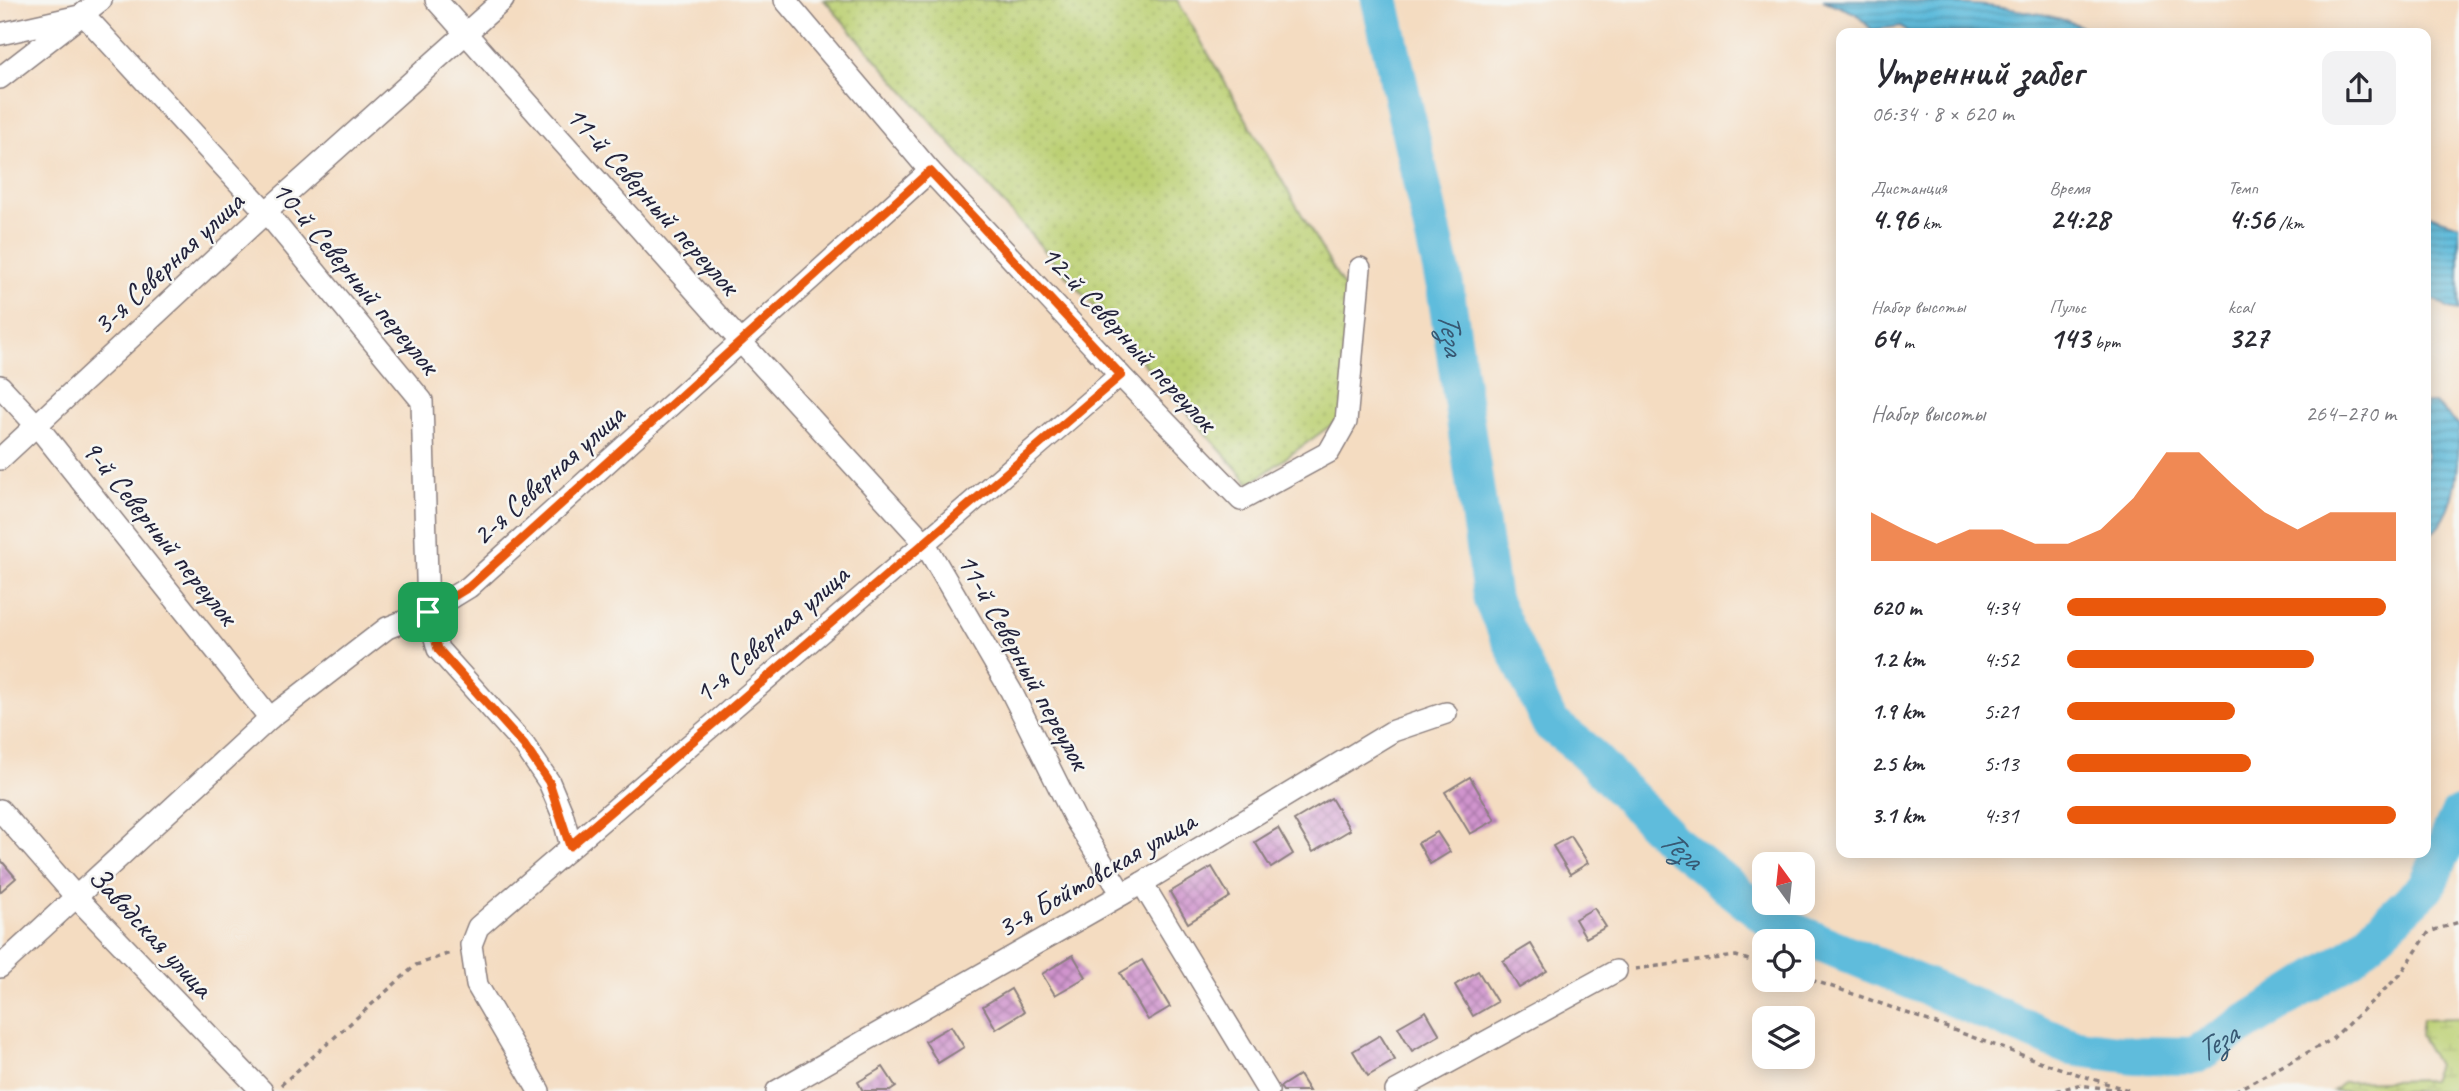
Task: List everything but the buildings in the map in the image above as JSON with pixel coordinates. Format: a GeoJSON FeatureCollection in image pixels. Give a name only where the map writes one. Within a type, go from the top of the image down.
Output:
{"type":"FeatureCollection","features":[{"type":"Feature","properties":{"kind":"street"},"geometry":{"type":"LineString","coordinates":[[0,78],[101,0]]}},
{"type":"Feature","properties":{"kind":"street","name":"11-й Северный переулок"},"geometry":{"type":"LineString","coordinates":[[436,0],[741,342],[924,542],[1012,691],[1075,819],[1122,894]]}},
{"type":"Feature","properties":{"kind":"street","name":"3-я Северная улица"},"geometry":{"type":"LineString","coordinates":[[0,459],[38,427],[265,212],[503,0]]}},
{"type":"Feature","properties":{"kind":"street","name":"12-й Северный переулок"},"geometry":{"type":"LineString","coordinates":[[785,0],[930,171],[1241,500],[1329,452],[1346,422],[1360,268]]}},
{"type":"Feature","properties":{"kind":"street"},"geometry":{"type":"LineString","coordinates":[[0,34],[84,15]]}},
{"type":"Feature","properties":{"kind":"street","name":"10-й Северный переулок"},"geometry":{"type":"LineString","coordinates":[[84,15],[265,212],[422,401],[428,612],[438,649],[524,745],[549,782],[570,846]]}},
{"type":"Feature","properties":{"kind":"street","name":"2-я Северная улица"},"geometry":{"type":"LineString","coordinates":[[0,967],[270,718],[387,628],[428,612],[469,587],[930,171]]}},
{"type":"Feature","properties":{"kind":"street","name":"1-я Северная улица"},"geometry":{"type":"LineString","coordinates":[[471,945],[478,928],[570,846],[1121,375]]}},
{"type":"Feature","properties":{"kind":"street","name":"9-й Северный переулок"},"geometry":{"type":"LineString","coordinates":[[0,386],[38,427],[270,718]]}},
{"type":"Feature","properties":{"kind":"street","name":"3-я Бойтовская улица"},"geometry":{"type":"LineString","coordinates":[[777,1091],[1142,883],[1393,731],[1446,713]]}},
{"type":"Feature","properties":{"kind":"street","name":"Заводская улица"},"geometry":{"type":"LineString","coordinates":[[0,810],[77,898],[262,1091]]}},
{"type":"Feature","properties":{"kind":"street"},"geometry":{"type":"LineString","coordinates":[[1142,883],[1268,1091]]}},
{"type":"Feature","properties":{"kind":"street"},"geometry":{"type":"LineString","coordinates":[[471,945],[477,985],[539,1091]]}},
{"type":"Feature","properties":{"kind":"street"},"geometry":{"type":"LineString","coordinates":[[1396,1091],[1616,971]]}},
{"type":"Feature","properties":{"kind":"path"},"geometry":{"type":"LineString","coordinates":[[2235,1091],[2331,1040],[2400,975],[2429,932],[2459,922]]}},
{"type":"Feature","properties":{"kind":"path"},"geometry":{"type":"LineString","coordinates":[[274,1091],[416,965],[471,945]]}},
{"type":"Feature","properties":{"kind":"path"},"geometry":{"type":"LineString","coordinates":[[1616,971],[1736,956],[1752,961]]}},
{"type":"Feature","properties":{"kind":"path"},"geometry":{"type":"LineString","coordinates":[[1815,981],[1894,1006],[2069,1073],[2130,1091]]}},
{"type":"Feature","properties":{"kind":"path"},"geometry":{"type":"LineString","coordinates":[[2056,1091],[2078,1085],[2130,1091]]}},
{"type":"Feature","properties":{"kind":"green space"},"geometry":{"type":"Polygon","coordinates":[[[824,0],[1177,0],[1356,308],[1345,415],[1250,484],[824,0]]]}},
{"type":"Feature","properties":{"kind":"green space"},"geometry":{"type":"Polygon","coordinates":[[[2459,1018],[2459,1091],[2333,1091],[2344,1082],[2431,1080],[2437,1065],[2420,1035],[2422,1019],[2459,1018]]]}},
{"type":"Feature","properties":{"kind":"water"},"geometry":{"type":"Polygon","coordinates":[[[1823,0],[1925,2],[2004,8],[2040,14],[2084,28],[1870,28],[1855,13],[1823,0]]]}},
{"type":"Feature","properties":{"kind":"water"},"geometry":{"type":"Polygon","coordinates":[[[2431,216],[2459,225],[2459,311],[2449,309],[2431,297],[2431,216]]]}},
{"type":"Feature","properties":{"kind":"water"},"geometry":{"type":"Polygon","coordinates":[[[2431,403],[2435,403],[2459,426],[2455,488],[2445,517],[2431,533],[2431,403]]]}},
{"type":"Feature","properties":{"kind":"waterway","name":"Теза"},"geometry":{"type":"LineString","coordinates":[[1380,0],[1445,286],[1492,600],[1550,723],[1582,748],[1672,841],[1776,924],[2071,1047],[2134,1055],[2194,1056],[2355,954],[2427,886],[2459,815]]}},
{"type":"Feature","properties":{"kind":"route"},"geometry":{"type":"LineString","coordinates":[[930,171],[1121,375],[570,846],[562,813],[549,782],[524,745],[438,649],[428,612],[469,587],[930,171]]}}]}
